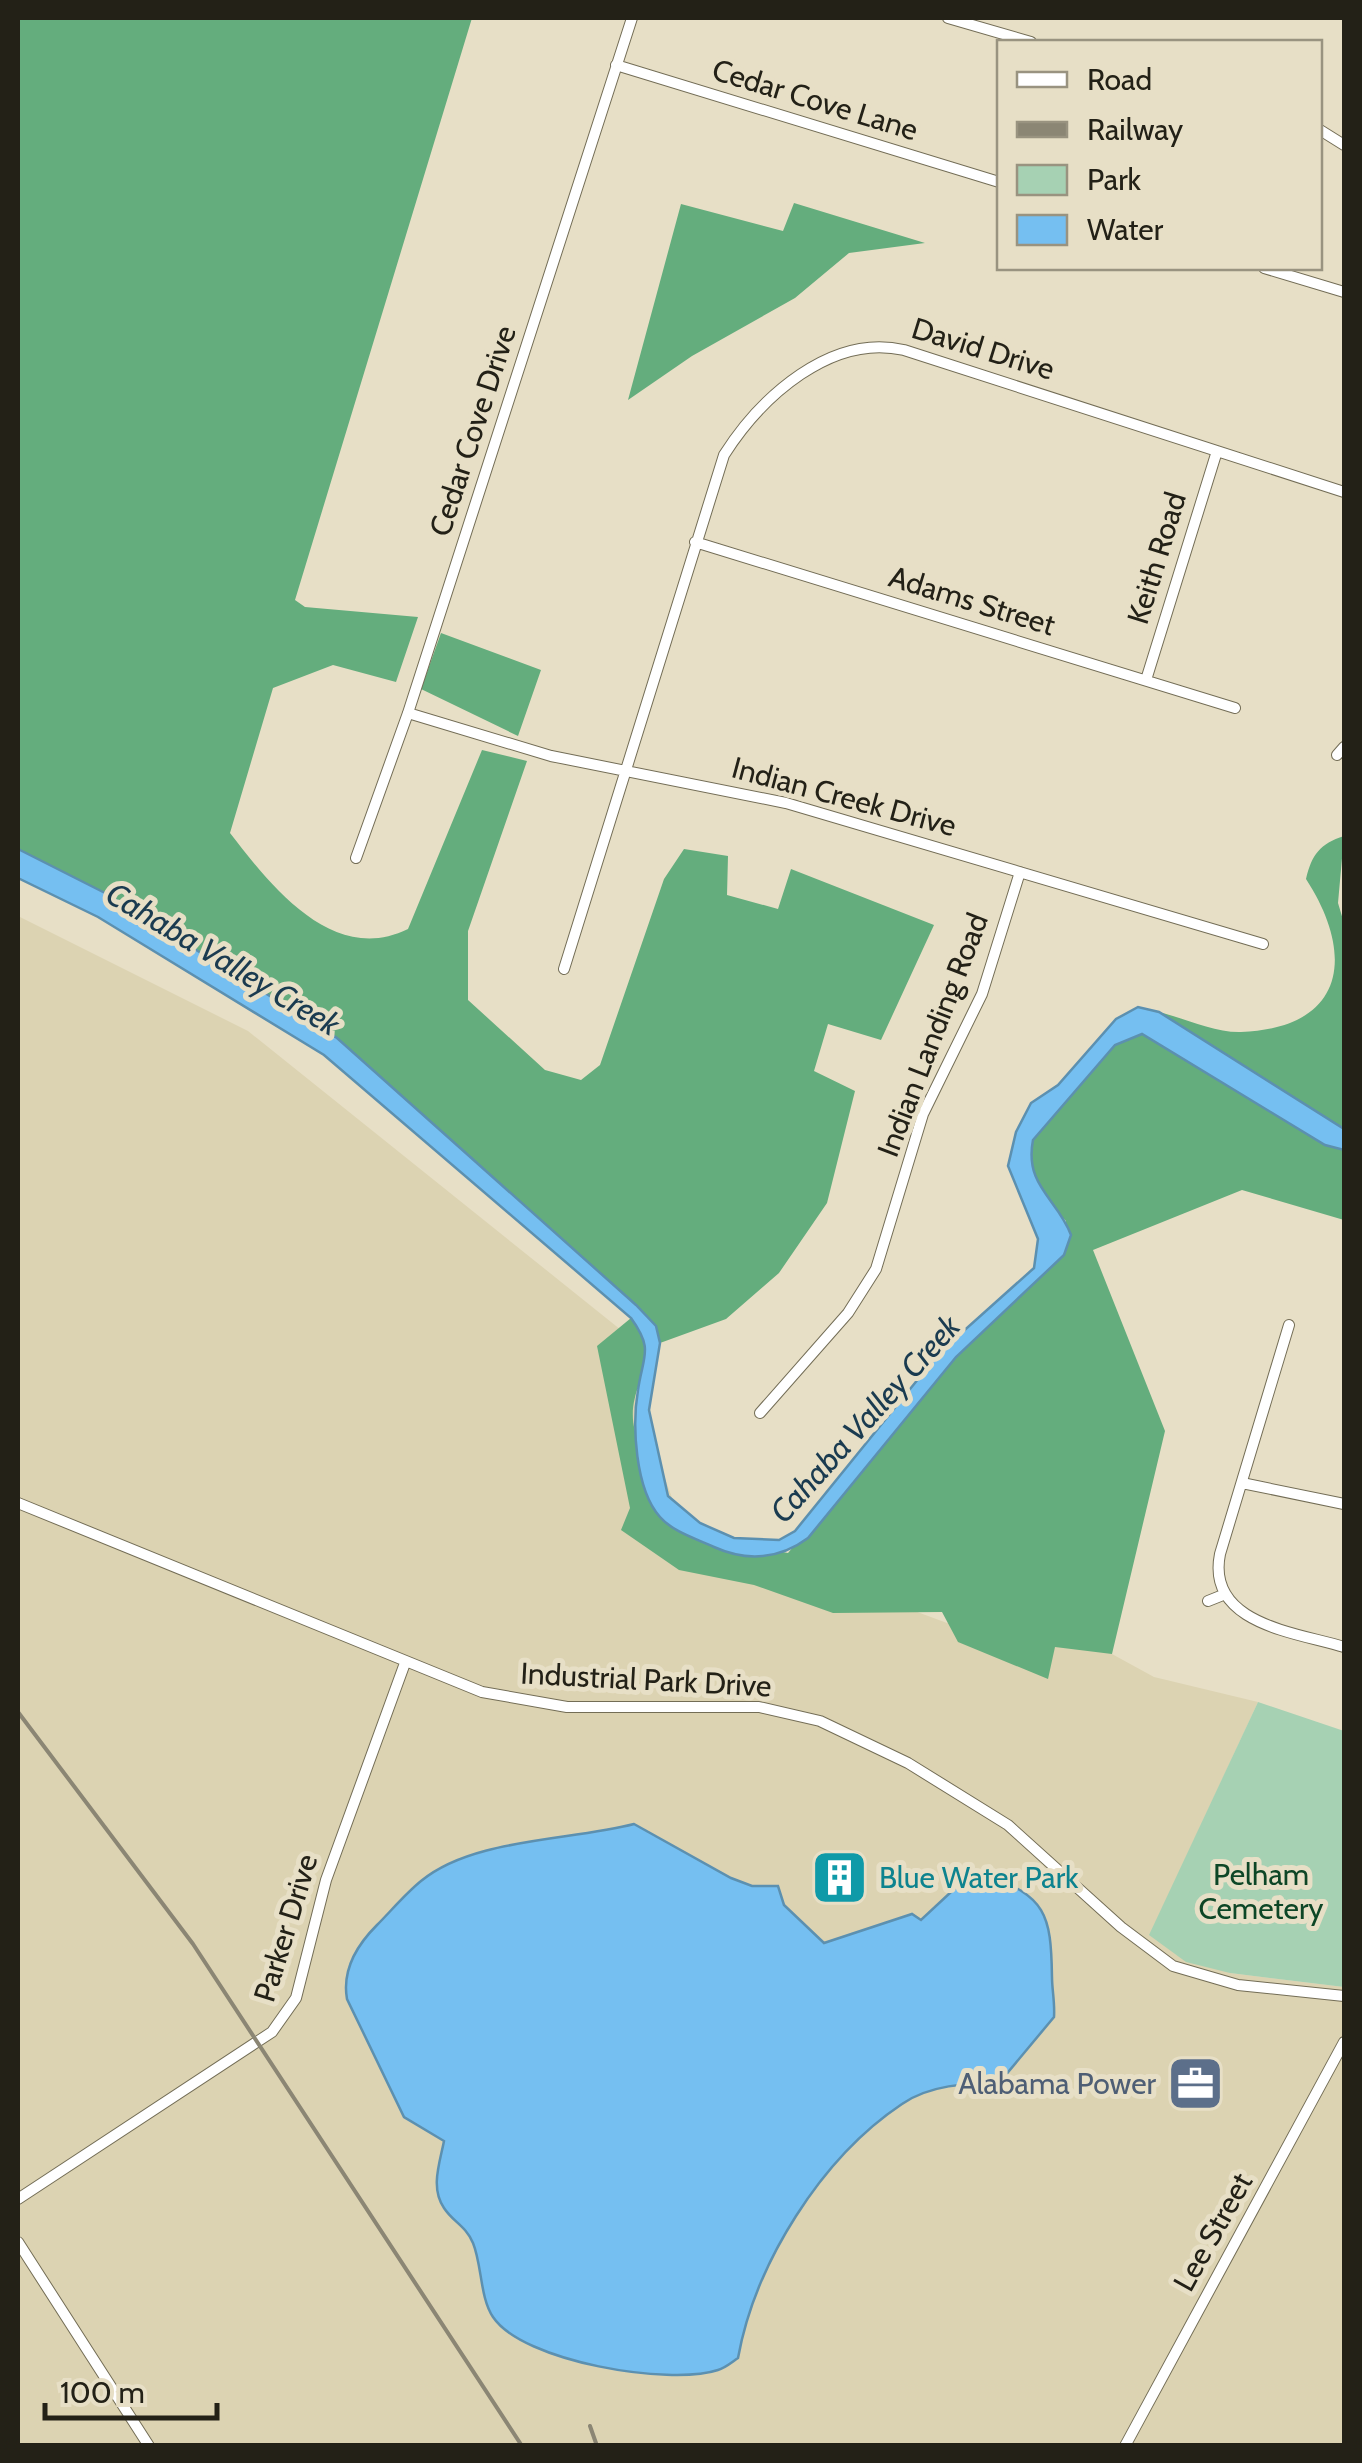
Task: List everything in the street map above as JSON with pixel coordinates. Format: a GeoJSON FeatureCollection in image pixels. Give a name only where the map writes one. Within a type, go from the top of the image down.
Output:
{"type":"FeatureCollection","features":[{"type":"Feature","properties":{"kind":"street","name":"Cedar Cove Drive"},"geometry":{"type":"LineString","coordinates":[[356,858],[408,714],[632,18]]}},
{"type":"Feature","properties":{"kind":"street"},"geometry":{"type":"LineString","coordinates":[[948,18],[1024,40]]}},
{"type":"Feature","properties":{"kind":"street","name":"Cedar Cove Lane"},"geometry":{"type":"LineString","coordinates":[[616,65],[997,181]]}},
{"type":"Feature","properties":{"kind":"street"},"geometry":{"type":"LineString","coordinates":[[1322,131],[1344,145]]}},
{"type":"Feature","properties":{"kind":"street"},"geometry":{"type":"LineString","coordinates":[[1271,270],[1344,292]]}},
{"type":"Feature","properties":{"kind":"street","name":"David Drive"},"geometry":{"type":"LineString","coordinates":[[564,969],[724,455],[742,428],[821,361],[853,346],[904,350],[1344,492]]}},
{"type":"Feature","properties":{"kind":"street","name":"Keith Road"},"geometry":{"type":"LineString","coordinates":[[1146,680],[1217,451]]}},
{"type":"Feature","properties":{"kind":"street","name":"Adams Street"},"geometry":{"type":"LineString","coordinates":[[695,542],[1235,708]]}},
{"type":"Feature","properties":{"kind":"street","name":"Indian Creek Drive"},"geometry":{"type":"LineString","coordinates":[[408,714],[551,756],[786,803],[1262,944]]}},
{"type":"Feature","properties":{"kind":"street","name":"Indian Landing Road"},"geometry":{"type":"LineString","coordinates":[[760,1413],[848,1313],[876,1269],[923,1114],[982,994],[1020,872]]}},
{"type":"Feature","properties":{"kind":"street"},"geometry":{"type":"LineString","coordinates":[[1290,1326],[1218,1566],[1223,1594],[1251,1618],[1344,1648]]}},
{"type":"Feature","properties":{"kind":"street"},"geometry":{"type":"LineString","coordinates":[[1242,1483],[1344,1504]]}},
{"type":"Feature","properties":{"kind":"street","name":"Industrial Park Drive"},"geometry":{"type":"LineString","coordinates":[[18,1503],[482,1692],[544,1706],[736,1705],[820,1721],[908,1762],[1008,1825],[1164,1962],[1217,1981],[1344,1996]]}},
{"type":"Feature","properties":{"kind":"street"},"geometry":{"type":"LineString","coordinates":[[1208,1602],[1223,1594]]}},
{"type":"Feature","properties":{"kind":"street","name":"Parker Drive"},"geometry":{"type":"LineString","coordinates":[[18,2199],[272,2032],[290,2012],[325,1884],[405,1663]]}},
{"type":"Feature","properties":{"kind":"street","name":"Lee Street"},"geometry":{"type":"LineString","coordinates":[[1125,2446],[1344,2042]]}},
{"type":"Feature","properties":{"kind":"street"},"geometry":{"type":"LineString","coordinates":[[18,2242],[149,2446]]}},
{"type":"Feature","properties":{"kind":"shaded area"},"geometry":{"type":"Polygon","coordinates":[[[18,916],[248,1031],[621,1330],[636,1399],[682,1525],[947,1623],[1026,1607],[1154,1677],[1258,1702],[1150,1935],[1230,1973],[1344,1987],[1344,2445],[18,2445],[18,916]]]}},
{"type":"Feature","properties":{"kind":"green space"},"geometry":{"type":"Polygon","coordinates":[[[18,18],[472,18],[295,600],[305,607],[418,617],[396,682],[333,665],[273,688],[230,833],[265,876],[306,915],[354,937],[380,938],[408,929],[482,750],[527,761],[468,931],[468,1000],[545,1070],[581,1080],[600,1065],[664,879],[684,849],[728,856],[727,895],[778,909],[791,869],[934,925],[881,1040],[828,1024],[814,1071],[855,1091],[827,1203],[779,1273],[726,1319],[660,1343],[656,1326],[636,1305],[337,1038],[105,893],[18,849],[18,18]]]}},
{"type":"Feature","properties":{"kind":"green space"},"geometry":{"type":"Polygon","coordinates":[[[794,203],[925,243],[849,253],[795,298],[692,356],[628,400],[681,204],[783,231],[794,203]]]}},
{"type":"Feature","properties":{"kind":"green space"},"geometry":{"type":"Polygon","coordinates":[[[441,633],[541,670],[518,736],[421,689],[441,633]]]}},
{"type":"Feature","properties":{"kind":"green space"},"geometry":{"type":"Polygon","coordinates":[[[1344,836],[1338,903],[1344,923],[1344,1129],[1159,1012],[1210,1028],[1241,1032],[1276,1027],[1302,1017],[1320,1002],[1331,983],[1335,960],[1332,935],[1306,879],[1318,851],[1344,836]]]}},
{"type":"Feature","properties":{"kind":"green space"},"geometry":{"type":"Polygon","coordinates":[[[1142,1033],[1325,1145],[1344,1150],[1344,1220],[1242,1190],[1093,1250],[1165,1431],[1112,1654],[1055,1647],[1048,1679],[958,1642],[942,1612],[833,1613],[754,1585],[679,1570],[621,1530],[630,1508],[597,1346],[631,1318],[641,1335],[645,1350],[634,1401],[635,1431],[649,1470],[681,1532],[788,1553],[956,1356],[1064,1255],[1066,1221],[1044,1194],[1035,1175],[1033,1140],[1115,1045],[1142,1033]]]}},
{"type":"Feature","properties":{"kind":"green space","name":"Pelham Cemetery"},"geometry":{"type":"Polygon","coordinates":[[[1258,1702],[1344,1731],[1344,1987],[1230,1973],[1186,1962],[1149,1935],[1258,1702]]]}},
{"type":"Feature","properties":{"kind":"water"},"geometry":{"type":"Polygon","coordinates":[[[18,849],[105,893],[337,1038],[636,1305],[656,1326],[660,1343],[649,1410],[668,1496],[700,1523],[734,1538],[779,1540],[795,1531],[940,1352],[1034,1268],[1038,1239],[1008,1166],[1016,1132],[1031,1103],[1058,1085],[1116,1019],[1138,1007],[1159,1012],[1344,1129],[1344,1150],[1325,1145],[1142,1034],[1115,1045],[1033,1140],[1033,1169],[1071,1235],[1064,1255],[956,1357],[808,1538],[775,1554],[739,1555],[678,1531],[660,1517],[645,1490],[636,1438],[636,1404],[645,1346],[631,1318],[324,1055],[98,917],[18,878],[18,849]]]}},
{"type":"Feature","properties":{"kind":"water","name":"Blue Water Park"},"geometry":{"type":"Polygon","coordinates":[[[634,1824],[731,1878],[752,1886],[778,1886],[784,1905],[824,1943],[912,1914],[921,1920],[965,1879],[985,1874],[1033,1900],[1041,1910],[1050,1937],[1054,2017],[999,2083],[949,2086],[913,2098],[872,2127],[845,2153],[819,2183],[776,2251],[759,2286],[738,2358],[721,2369],[696,2374],[634,2372],[565,2358],[509,2333],[493,2317],[473,2243],[440,2200],[437,2175],[444,2141],[404,2117],[347,1999],[349,1969],[363,1941],[409,1891],[442,1867],[494,1849],[634,1824]]]}},
{"type":"Feature","properties":{"kind":"railway"},"geometry":{"type":"LineString","coordinates":[[18,1712],[193,1944],[522,2446]]}},
{"type":"Feature","properties":{"kind":"railway"},"geometry":{"type":"LineString","coordinates":[[590,2426],[597,2446]]}},
{"type":"Feature","properties":{"kind":"place","name":"Blue Water Park"},"geometry":{"type":"Point","coordinates":[840,1878]}},
{"type":"Feature","properties":{"kind":"place","name":"Alabama Power"},"geometry":{"type":"Point","coordinates":[1195,2084]}},
{"type":"Feature","properties":{"kind":"water label","name":"Cahaba Valley Creek"},"geometry":{"type":"Point","coordinates":[223,959]}},
{"type":"Feature","properties":{"kind":"water label","name":"Cahaba Valley Creek"},"geometry":{"type":"Point","coordinates":[865,1419]}}]}
